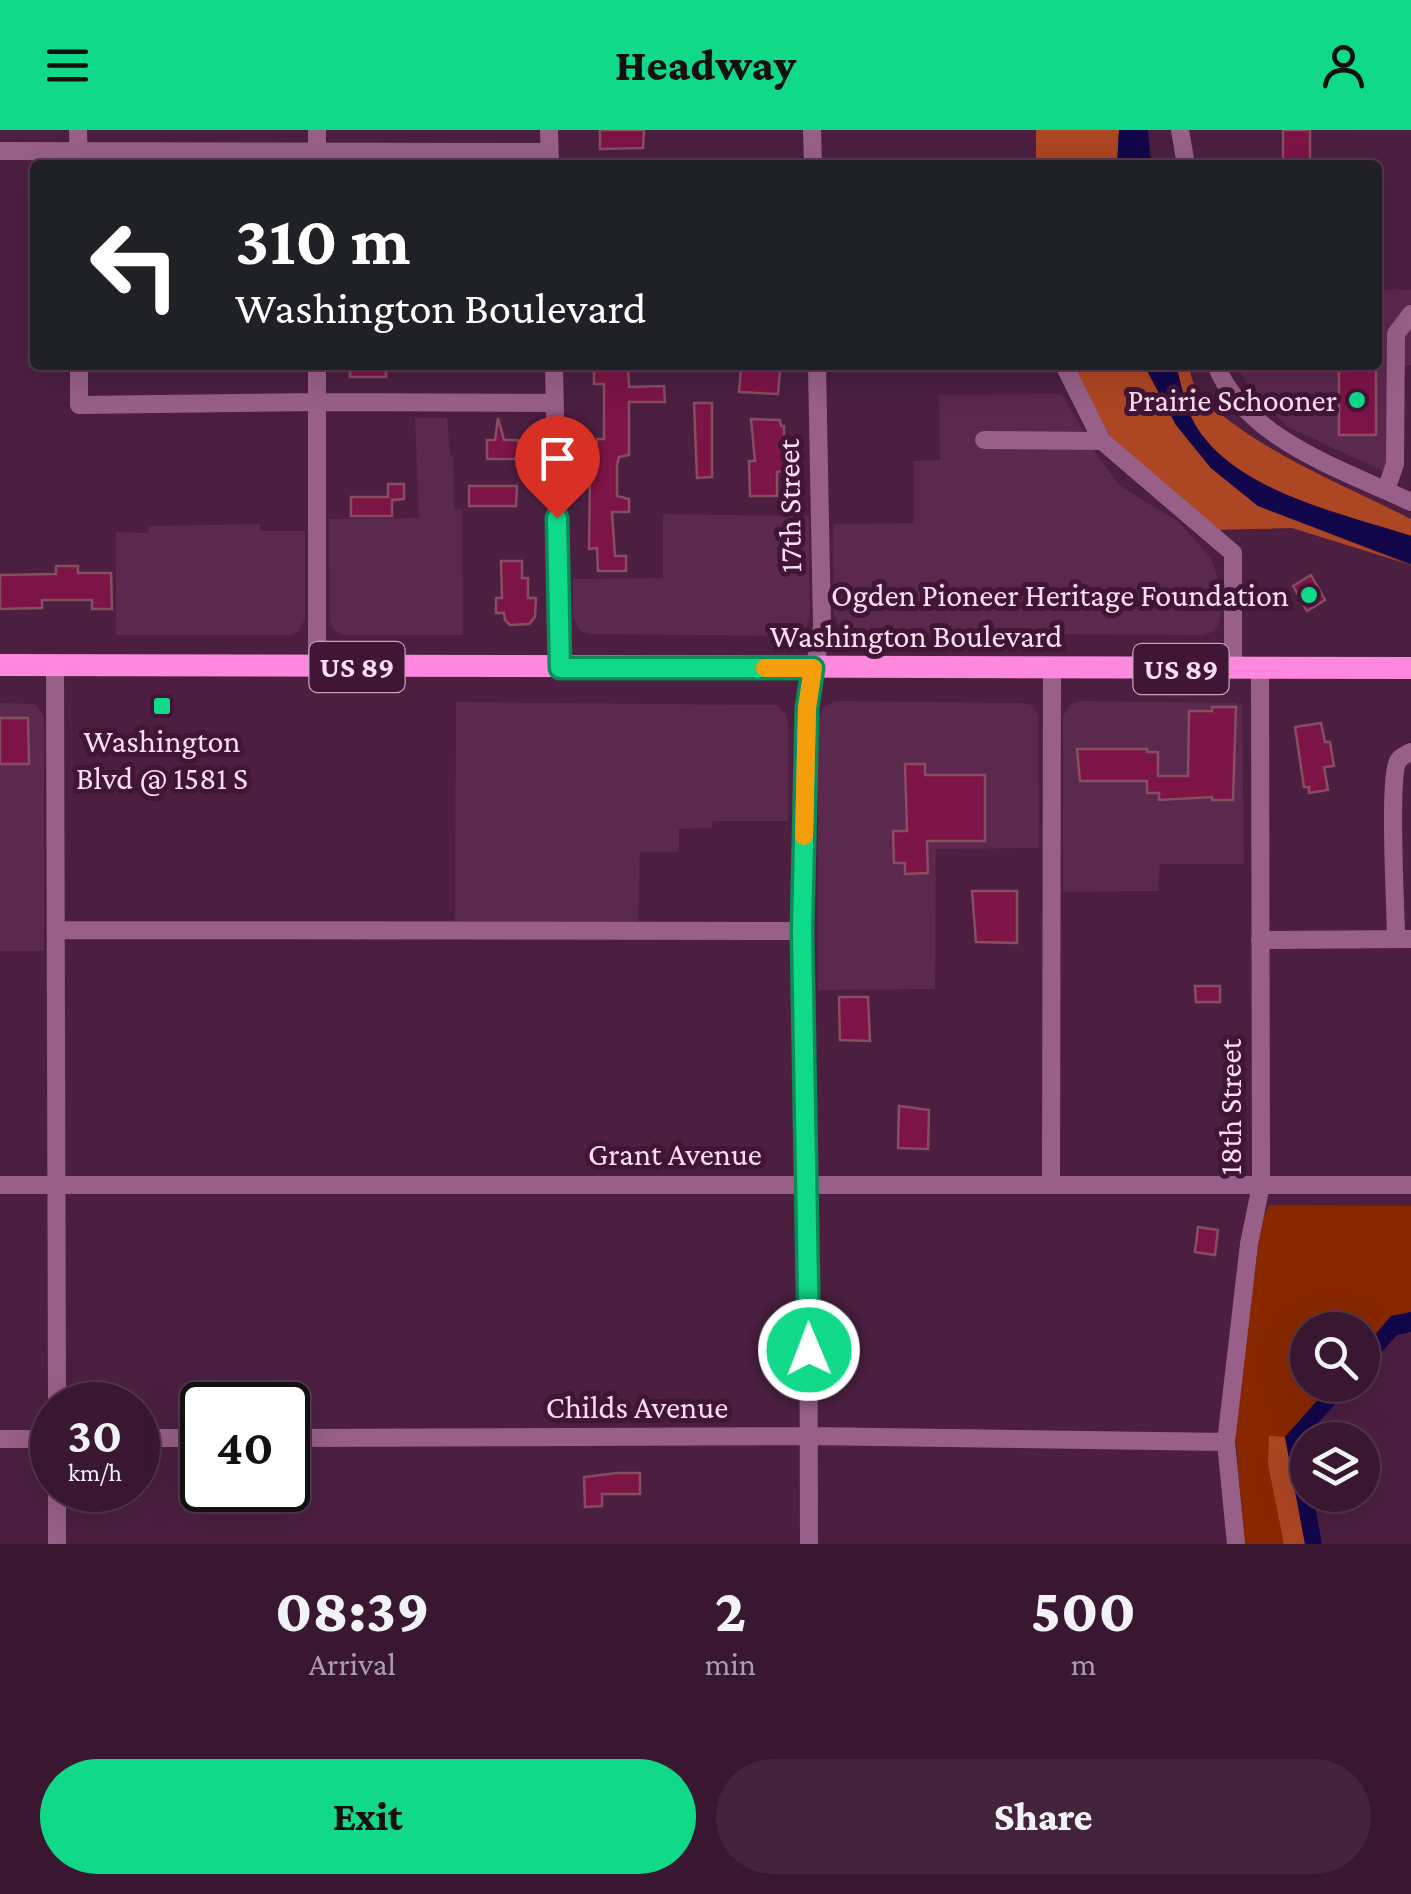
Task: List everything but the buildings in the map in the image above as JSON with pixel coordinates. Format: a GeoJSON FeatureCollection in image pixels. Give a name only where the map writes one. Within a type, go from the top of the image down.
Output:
{"type":"FeatureCollection","features":[{"type":"Feature","properties":{"kind":"main road","name":"Washington Boulevard"},"geometry":{"type":"LineString","coordinates":[[0,665],[1411,668]]}},
{"type":"Feature","properties":{"kind":"street"},"geometry":{"type":"LineString","coordinates":[[78,130],[78,158]]}},
{"type":"Feature","properties":{"kind":"street"},"geometry":{"type":"LineString","coordinates":[[317,130],[317,158]]}},
{"type":"Feature","properties":{"kind":"street"},"geometry":{"type":"LineString","coordinates":[[0,151],[78,158],[550,158],[549,130]]}},
{"type":"Feature","properties":{"kind":"street"},"geometry":{"type":"LineString","coordinates":[[812,130],[813,160]]}},
{"type":"Feature","properties":{"kind":"street"},"geometry":{"type":"LineString","coordinates":[[1180,130],[1185,160]]}},
{"type":"Feature","properties":{"kind":"street"},"geometry":{"type":"LineString","coordinates":[[1386,490],[1395,464],[1396,334],[1411,314]]}},
{"type":"Feature","properties":{"kind":"street"},"geometry":{"type":"LineString","coordinates":[[79,370],[79,405],[554,403]]}},
{"type":"Feature","properties":{"kind":"street"},"geometry":{"type":"LineString","coordinates":[[318,370],[318,667]]}},
{"type":"Feature","properties":{"kind":"street"},"geometry":{"type":"LineString","coordinates":[[554,370],[560,668]]}},
{"type":"Feature","properties":{"kind":"street","name":"17th Street"},"geometry":{"type":"LineString","coordinates":[[809,1544],[808,1184],[802,931],[807,708],[822,627],[817,370]]}},
{"type":"Feature","properties":{"kind":"street"},"geometry":{"type":"LineString","coordinates":[[1066,370],[1102,441],[1233,554],[1233,668]]}},
{"type":"Feature","properties":{"kind":"street"},"geometry":{"type":"LineString","coordinates":[[1219,370],[1243,406],[1278,436],[1411,502]]}},
{"type":"Feature","properties":{"kind":"street"},"geometry":{"type":"LineString","coordinates":[[984,440],[1102,441]]}},
{"type":"Feature","properties":{"kind":"street"},"geometry":{"type":"LineString","coordinates":[[55,666],[57,1382]]}},
{"type":"Feature","properties":{"kind":"street","name":"18th Street"},"geometry":{"type":"LineString","coordinates":[[1236,1544],[1226,1442],[1249,1244],[1261,1185],[1260,668]]}},
{"type":"Feature","properties":{"kind":"street"},"geometry":{"type":"LineString","coordinates":[[1051,1185],[1052,669]]}},
{"type":"Feature","properties":{"kind":"street"},"geometry":{"type":"LineString","coordinates":[[1260,940],[1404,939],[1396,766],[1402,756],[1411,752]]}},
{"type":"Feature","properties":{"kind":"street"},"geometry":{"type":"LineString","coordinates":[[56,930],[802,931]]}},
{"type":"Feature","properties":{"kind":"street","name":"Grant Avenue"},"geometry":{"type":"LineString","coordinates":[[0,1185],[1411,1185]]}},
{"type":"Feature","properties":{"kind":"street","name":"Childs Avenue"},"geometry":{"type":"LineString","coordinates":[[310,1438],[810,1436],[1226,1442]]}},
{"type":"Feature","properties":{"kind":"street"},"geometry":{"type":"LineString","coordinates":[[0,1439],[30,1438]]}},
{"type":"Feature","properties":{"kind":"street"},"geometry":{"type":"LineString","coordinates":[[57,1512],[57,1544]]}},
{"type":"Feature","properties":{"kind":"shaded area"},"geometry":{"type":"Polygon","coordinates":[[[1036,130],[1119,130],[1117,160],[1036,160],[1036,130]]]}},
{"type":"Feature","properties":{"kind":"shaded area"},"geometry":{"type":"Polygon","coordinates":[[[1119,130],[1148,130],[1151,160],[1117,160],[1119,130]]]}},
{"type":"Feature","properties":{"kind":"shaded area"},"geometry":{"type":"Polygon","coordinates":[[[1382,290],[1411,290],[1411,365],[1402,366],[1400,479],[1288,427],[1252,391],[1239,370],[1382,370],[1382,290]]]}},
{"type":"Feature","properties":{"kind":"shaded area"},"geometry":{"type":"Polygon","coordinates":[[[1075,370],[1147,370],[1176,425],[1211,468],[1258,506],[1411,565],[1292,528],[1215,530],[1112,440],[1075,370]]]}},
{"type":"Feature","properties":{"kind":"shaded area"},"geometry":{"type":"Polygon","coordinates":[[[1147,370],[1177,370],[1188,410],[1204,437],[1226,460],[1284,494],[1411,536],[1411,564],[1258,506],[1211,468],[1176,425],[1147,370]]]}},
{"type":"Feature","properties":{"kind":"shaded area"},"geometry":{"type":"Polygon","coordinates":[[[1177,370],[1190,370],[1201,396],[1250,435],[1411,519],[1411,536],[1317,506],[1254,478],[1226,460],[1204,437],[1188,410],[1177,370]]]}},
{"type":"Feature","properties":{"kind":"shaded area"},"geometry":{"type":"Polygon","coordinates":[[[1062,394],[1095,452],[1120,486],[1179,522],[1211,558],[1220,584],[1220,621],[1214,631],[1204,635],[853,633],[839,624],[834,615],[833,524],[914,523],[914,461],[940,460],[939,395],[1062,394]]]}},
{"type":"Feature","properties":{"kind":"shaded area"},"geometry":{"type":"Polygon","coordinates":[[[415,418],[447,418],[453,455],[454,509],[462,510],[463,635],[343,635],[333,629],[330,621],[329,519],[419,518],[415,418]]]}},
{"type":"Feature","properties":{"kind":"shaded area"},"geometry":{"type":"Polygon","coordinates":[[[663,514],[809,516],[810,617],[806,628],[790,636],[580,631],[573,618],[573,579],[663,578],[663,514]]]}},
{"type":"Feature","properties":{"kind":"shaded area"},"geometry":{"type":"Polygon","coordinates":[[[260,524],[260,531],[305,531],[305,619],[298,632],[116,635],[116,532],[148,533],[149,526],[260,524]]]}},
{"type":"Feature","properties":{"kind":"shaded area"},"geometry":{"type":"Polygon","coordinates":[[[835,701],[1022,703],[1032,705],[1038,715],[1039,848],[936,849],[935,989],[818,990],[818,721],[823,708],[835,701]]]}},
{"type":"Feature","properties":{"kind":"shaded area"},"geometry":{"type":"Polygon","coordinates":[[[1079,701],[1242,705],[1244,864],[1160,864],[1158,891],[1063,892],[1063,716],[1071,704],[1079,701]]]}},
{"type":"Feature","properties":{"kind":"shaded area"},"geometry":{"type":"Polygon","coordinates":[[[456,702],[777,705],[788,722],[788,821],[713,821],[712,828],[679,829],[679,852],[640,852],[638,921],[455,921],[456,702]]]}},
{"type":"Feature","properties":{"kind":"shaded area"},"geometry":{"type":"Polygon","coordinates":[[[0,703],[35,704],[44,717],[44,951],[0,951],[0,703]]]}},
{"type":"Feature","properties":{"kind":"shaded area"},"geometry":{"type":"Polygon","coordinates":[[[1269,1205],[1411,1206],[1411,1312],[1391,1316],[1380,1329],[1380,1312],[1290,1312],[1290,1402],[1316,1402],[1298,1422],[1290,1422],[1285,1437],[1290,1464],[1290,1512],[1299,1512],[1305,1544],[1244,1544],[1235,1428],[1261,1221],[1269,1205]]]}},
{"type":"Feature","properties":{"kind":"shaded area"},"geometry":{"type":"Polygon","coordinates":[[[1411,1312],[1411,1332],[1397,1335],[1380,1354],[1380,1329],[1391,1316],[1411,1312]]]}},
{"type":"Feature","properties":{"kind":"shaded area"},"geometry":{"type":"Polygon","coordinates":[[[1316,1402],[1337,1402],[1319,1422],[1298,1422],[1316,1402]]]}},
{"type":"Feature","properties":{"kind":"shaded area"},"geometry":{"type":"Polygon","coordinates":[[[1290,1431],[1290,1464],[1285,1437],[1290,1431]]]}},
{"type":"Feature","properties":{"kind":"shaded area"},"geometry":{"type":"Polygon","coordinates":[[[1269,1436],[1285,1437],[1290,1464],[1290,1512],[1299,1512],[1305,1544],[1284,1544],[1268,1464],[1269,1436]]]}},
{"type":"Feature","properties":{"kind":"shaded area"},"geometry":{"type":"Polygon","coordinates":[[[1299,1512],[1316,1512],[1322,1544],[1305,1544],[1299,1512]]]}},
{"type":"Feature","properties":{"kind":"slow traffic"},"geometry":{"type":"LineString","coordinates":[[765,668],[813,668],[807,708],[804,836]]}},
{"type":"Feature","properties":{"kind":"place","name":"Prairie Schooner"},"geometry":{"type":"Point","coordinates":[1357,400]}},
{"type":"Feature","properties":{"kind":"place","name":"Ogden Pioneer Heritage Foundation"},"geometry":{"type":"Point","coordinates":[1309,595]}},
{"type":"Feature","properties":{"kind":"place","name":"Washington Blvd @ 1581 S"},"geometry":{"type":"Point","coordinates":[162,706]}},
{"type":"Feature","properties":{"kind":"route"},"geometry":{"type":"LineString","coordinates":[[557,518],[560,668],[813,668],[807,708],[802,931],[809,1350]]}}]}
